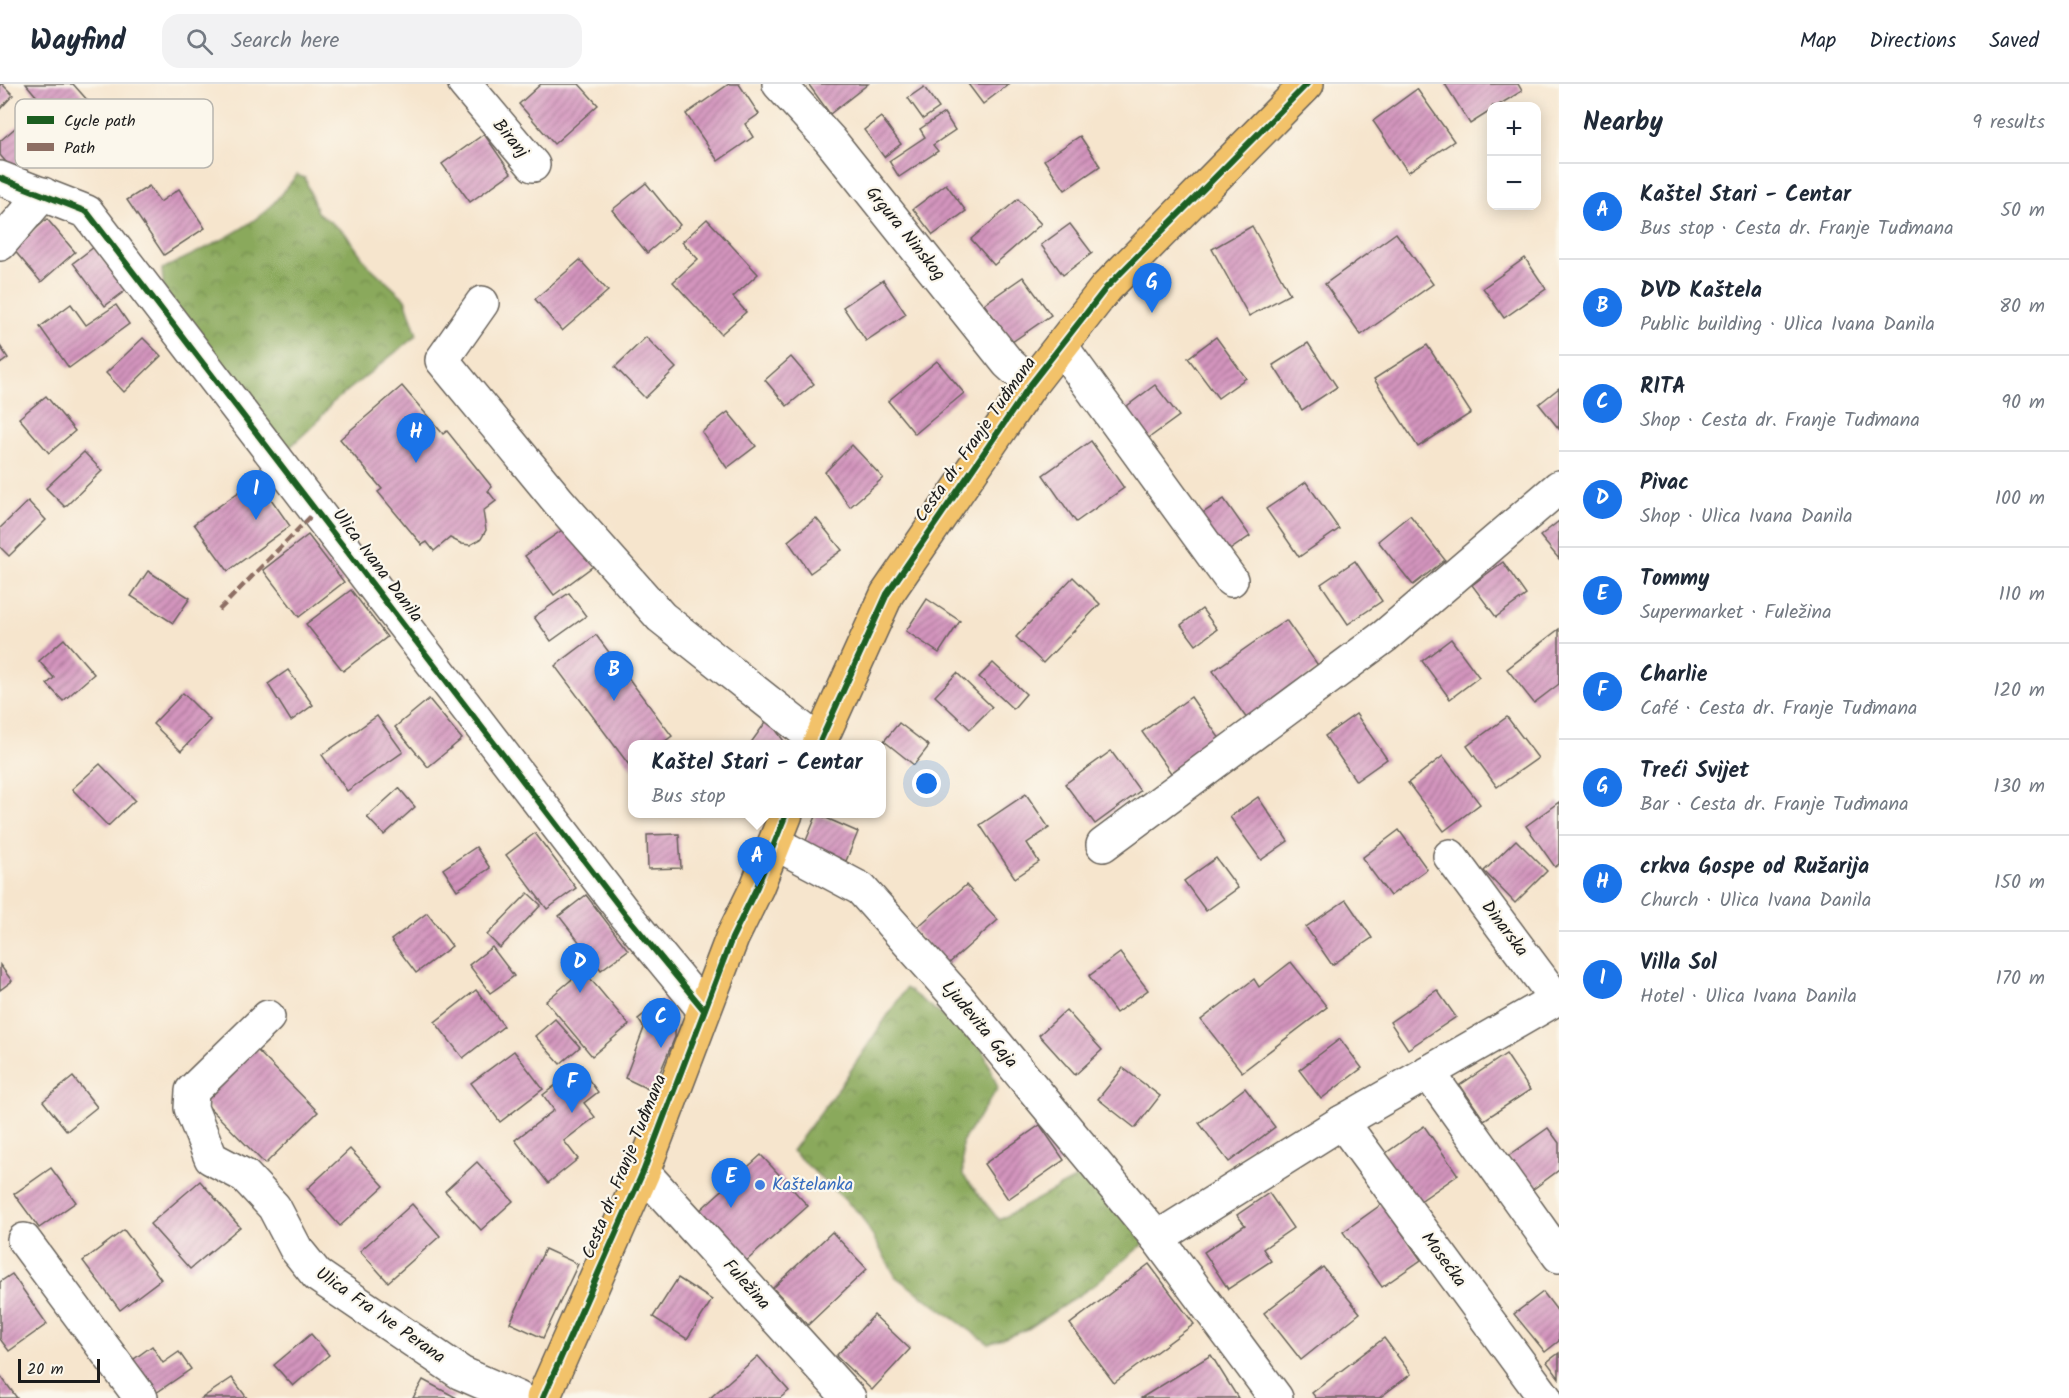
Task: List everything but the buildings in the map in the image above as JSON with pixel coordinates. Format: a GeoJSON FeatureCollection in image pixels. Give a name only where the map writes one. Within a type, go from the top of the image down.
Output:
{"type":"FeatureCollection","features":[{"type":"Feature","properties":{"kind":"main road","name":"Cesta dr. Franje Tuđmana"},"geometry":{"type":"LineString","coordinates":[[822,740],[887,594],[1031,384],[1106,288],[1307,84]]}},
{"type":"Feature","properties":{"kind":"main road","name":"Cesta dr. Franje Tuđmana"},"geometry":{"type":"LineString","coordinates":[[543,1398],[643,1172],[732,939],[781,828]]}},
{"type":"Feature","properties":{"kind":"street","name":"Biranj"},"geometry":{"type":"LineString","coordinates":[[465,84],[533,165]]}},
{"type":"Feature","properties":{"kind":"street","name":"Grgura Ninskog"},"geometry":{"type":"LineString","coordinates":[[779,84],[830,140],[1008,363],[1031,384]]}},
{"type":"Feature","properties":{"kind":"street","name":"Ulica Ivana Danila"},"geometry":{"type":"LineString","coordinates":[[0,178],[87,212],[618,905],[704,1010]]}},
{"type":"Feature","properties":{"kind":"street"},"geometry":{"type":"LineString","coordinates":[[0,244],[43,194]]}},
{"type":"Feature","properties":{"kind":"street"},"geometry":{"type":"LineString","coordinates":[[482,303],[442,360],[559,502],[661,617],[815,740]]}},
{"type":"Feature","properties":{"kind":"street"},"geometry":{"type":"LineString","coordinates":[[1061,346],[1230,580]]}},
{"type":"Feature","properties":{"kind":"street"},"geometry":{"type":"LineString","coordinates":[[1102,845],[1384,636],[1559,487]]}},
{"type":"Feature","properties":{"kind":"street","name":"Ljudevita Gaja"},"geometry":{"type":"LineString","coordinates":[[781,828],[861,889],[958,998],[1157,1238],[1276,1398]]}},
{"type":"Feature","properties":{"kind":"street","name":"Dinarska"},"geometry":{"type":"LineString","coordinates":[[1157,1238],[1342,1122],[1556,999],[1450,856]]}},
{"type":"Feature","properties":{"kind":"street","name":"Ulica Fra Ive Perana"},"geometry":{"type":"LineString","coordinates":[[268,1017],[192,1091],[191,1108],[212,1158],[245,1176],[274,1207],[296,1249],[317,1275],[461,1373],[518,1398]]}},
{"type":"Feature","properties":{"kind":"street"},"geometry":{"type":"LineString","coordinates":[[1428,1072],[1556,1243]]}},
{"type":"Feature","properties":{"kind":"street","name":"Mosećka"},"geometry":{"type":"LineString","coordinates":[[1342,1122],[1545,1398]]}},
{"type":"Feature","properties":{"kind":"street","name":"Fuležina"},"geometry":{"type":"LineString","coordinates":[[643,1172],[849,1398]]}},
{"type":"Feature","properties":{"kind":"street"},"geometry":{"type":"LineString","coordinates":[[24,1240],[141,1398]]}},
{"type":"Feature","properties":{"kind":"green space"},"geometry":{"type":"Polygon","coordinates":[[[297,175],[305,178],[317,212],[345,233],[368,265],[405,299],[417,335],[331,404],[317,422],[288,449],[165,305],[162,269],[247,225],[270,207],[297,175]]]}},
{"type":"Feature","properties":{"kind":"green space"},"geometry":{"type":"Polygon","coordinates":[[[906,988],[981,1045],[998,1088],[962,1142],[963,1175],[999,1220],[1082,1175],[1147,1241],[1090,1288],[1028,1329],[989,1344],[896,1277],[860,1214],[792,1151],[843,1082],[906,988]]]}},
{"type":"Feature","properties":{"kind":"marked path"},"geometry":{"type":"LineString","coordinates":[[219,610],[316,511]]}},
{"type":"Feature","properties":{"kind":"cycle path"},"geometry":{"type":"LineString","coordinates":[[821,740],[887,594],[1031,384],[1106,288],[1307,84]]}},
{"type":"Feature","properties":{"kind":"cycle path"},"geometry":{"type":"LineString","coordinates":[[0,178],[87,212],[625,914],[704,1010]]}},
{"type":"Feature","properties":{"kind":"cycle path"},"geometry":{"type":"LineString","coordinates":[[543,1398],[643,1172],[732,938],[757,887],[784,818]]}},
{"type":"Feature","properties":{"kind":"place","name":"Treći Svijet"},"geometry":{"type":"Point","coordinates":[1152,313]}},
{"type":"Feature","properties":{"kind":"place","name":"crkva Gospe od Ružarija"},"geometry":{"type":"Point","coordinates":[416,463]}},
{"type":"Feature","properties":{"kind":"place","name":"Villa Sol"},"geometry":{"type":"Point","coordinates":[256,520]}},
{"type":"Feature","properties":{"kind":"place","name":"DVD Kaštela"},"geometry":{"type":"Point","coordinates":[614,701]}},
{"type":"Feature","properties":{"kind":"place","name":"Kaštel Stari - Centar"},"geometry":{"type":"Point","coordinates":[757,887]}},
{"type":"Feature","properties":{"kind":"place","name":"Pivac"},"geometry":{"type":"Point","coordinates":[580,993]}},
{"type":"Feature","properties":{"kind":"place","name":"RITA"},"geometry":{"type":"Point","coordinates":[661,1048]}},
{"type":"Feature","properties":{"kind":"place","name":"Charlie"},"geometry":{"type":"Point","coordinates":[572,1113]}},
{"type":"Feature","properties":{"kind":"place","name":"Kaštelanka"},"geometry":{"type":"Point","coordinates":[760,1185]}},
{"type":"Feature","properties":{"kind":"place","name":"Tommy"},"geometry":{"type":"Point","coordinates":[731,1208]}}]}
